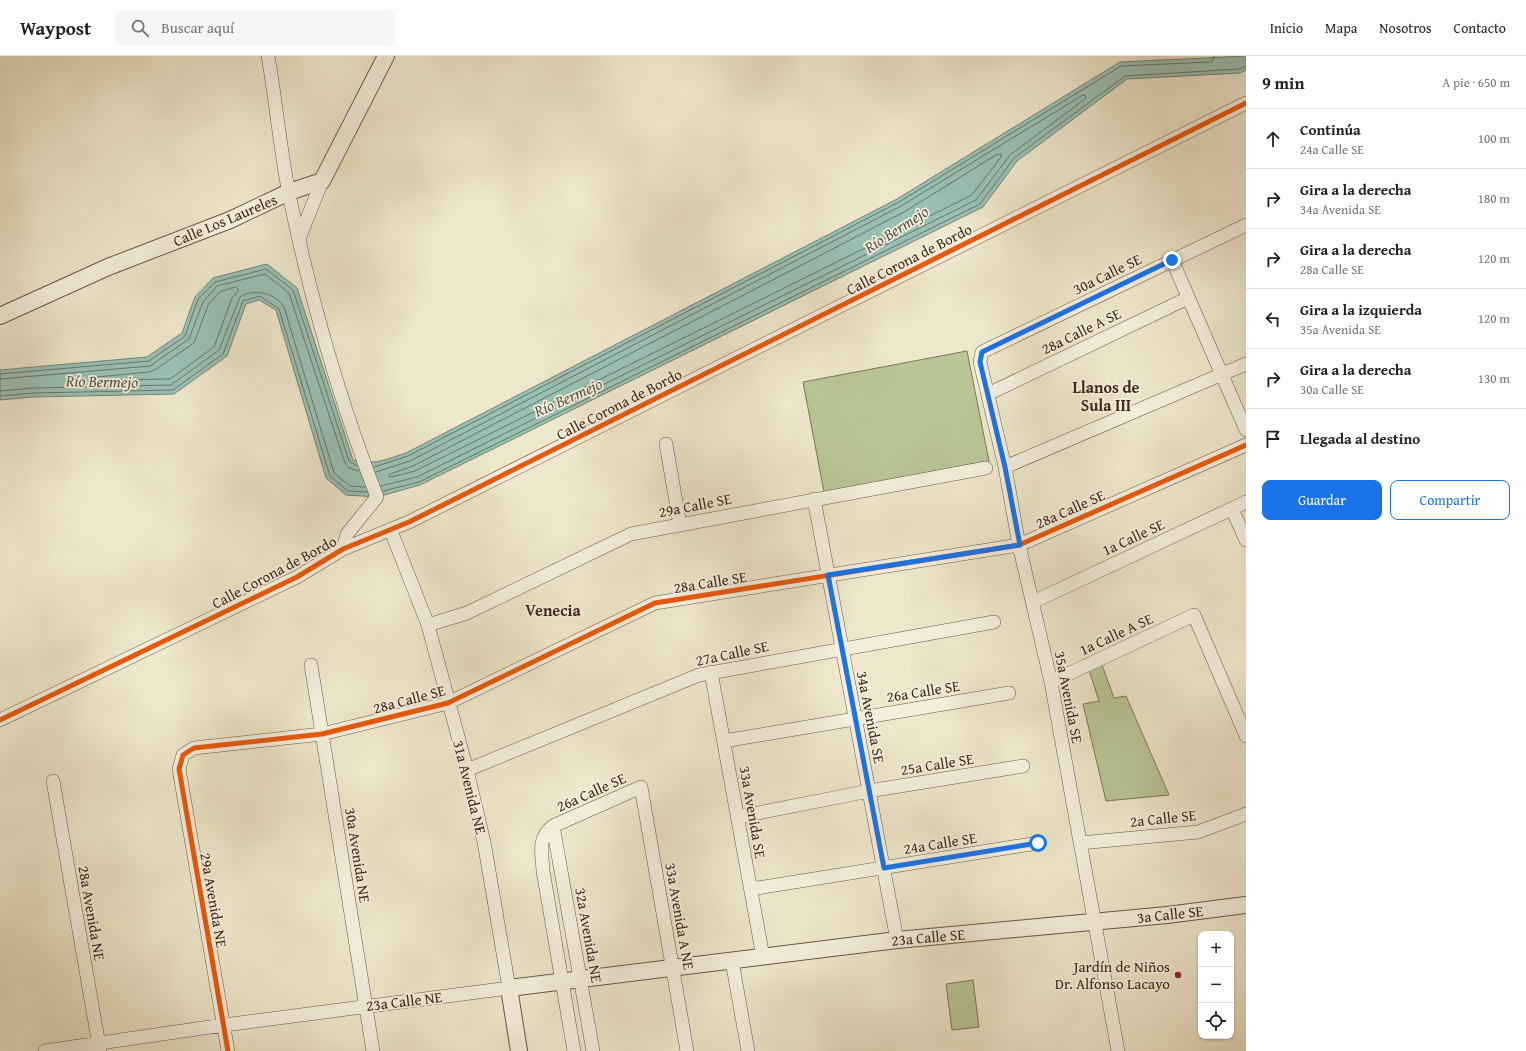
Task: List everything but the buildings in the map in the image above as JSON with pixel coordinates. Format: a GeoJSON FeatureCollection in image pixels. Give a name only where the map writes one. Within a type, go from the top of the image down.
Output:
{"type":"FeatureCollection","features":[{"type":"Feature","properties":{"kind":"street"},"geometry":{"type":"LineString","coordinates":[[268,56],[289,192],[299,239],[333,373],[377,497],[347,534],[343,549]]}},
{"type":"Feature","properties":{"kind":"street"},"geometry":{"type":"LineString","coordinates":[[299,239],[322,181],[386,56]]}},
{"type":"Feature","properties":{"kind":"street","name":"Calle Corona de Bordo"},"geometry":{"type":"LineString","coordinates":[[0,720],[290,580],[343,549],[391,531],[1246,104]]}},
{"type":"Feature","properties":{"kind":"street","name":"Calle Los Laureles"},"geometry":{"type":"LineString","coordinates":[[0,316],[108,267],[230,220],[289,192],[322,181]]}},
{"type":"Feature","properties":{"kind":"street","name":"30a Calle SE"},"geometry":{"type":"LineString","coordinates":[[982,352],[1246,225]]}},
{"type":"Feature","properties":{"kind":"street"},"geometry":{"type":"LineString","coordinates":[[1172,260],[1246,430]]}},
{"type":"Feature","properties":{"kind":"street","name":"28a Calle A SE"},"geometry":{"type":"LineString","coordinates":[[988,394],[1188,298]]}},
{"type":"Feature","properties":{"kind":"street","name":"35a Avenida SE"},"geometry":{"type":"LineString","coordinates":[[982,352],[980,362],[1005,467],[1020,545],[1051,682],[1118,1051]]}},
{"type":"Feature","properties":{"kind":"street"},"geometry":{"type":"LineString","coordinates":[[1005,467],[1246,364]]}},
{"type":"Feature","properties":{"kind":"street"},"geometry":{"type":"LineString","coordinates":[[666,444],[680,524]]}},
{"type":"Feature","properties":{"kind":"street","name":"28a Calle SE"},"geometry":{"type":"LineString","coordinates":[[183,754],[194,748],[322,734],[448,703],[655,603],[1020,545],[1246,445]]}},
{"type":"Feature","properties":{"kind":"street","name":"29a Calle SE"},"geometry":{"type":"LineString","coordinates":[[428,626],[467,613],[631,534],[986,468]]}},
{"type":"Feature","properties":{"kind":"street","name":"34a Avenida SE"},"geometry":{"type":"LineString","coordinates":[[814,499],[897,940]]}},
{"type":"Feature","properties":{"kind":"street","name":"1a Calle SE"},"geometry":{"type":"LineString","coordinates":[[1033,602],[1246,502]]}},
{"type":"Feature","properties":{"kind":"street"},"geometry":{"type":"LineString","coordinates":[[1232,509],[1246,540]]}},
{"type":"Feature","properties":{"kind":"street","name":"31a Avenida NE"},"geometry":{"type":"LineString","coordinates":[[391,531],[428,626],[467,770],[484,842],[519,1051]]}},
{"type":"Feature","properties":{"kind":"street","name":"1a Calle A SE"},"geometry":{"type":"LineString","coordinates":[[1051,682],[1194,615],[1246,736]]}},
{"type":"Feature","properties":{"kind":"street","name":"27a Calle SE"},"geometry":{"type":"LineString","coordinates":[[467,770],[700,675],[842,648],[994,622]]}},
{"type":"Feature","properties":{"kind":"street","name":"30a Avenida NE"},"geometry":{"type":"LineString","coordinates":[[311,665],[367,1006],[373,1051]]}},
{"type":"Feature","properties":{"kind":"street","name":"33a Avenida SE"},"geometry":{"type":"LineString","coordinates":[[711,672],[763,957]]}},
{"type":"Feature","properties":{"kind":"street","name":"26a Calle SE"},"geometry":{"type":"LineString","coordinates":[[724,741],[1009,693]]}},
{"type":"Feature","properties":{"kind":"street","name":"29a Avenida NE"},"geometry":{"type":"LineString","coordinates":[[183,754],[179,769],[228,1051]]}},
{"type":"Feature","properties":{"kind":"street","name":"25a Calle SE"},"geometry":{"type":"LineString","coordinates":[[738,817],[869,791],[1023,766]]}},
{"type":"Feature","properties":{"kind":"street","name":"28a Avenida NE"},"geometry":{"type":"LineString","coordinates":[[53,781],[99,1047]]}},
{"type":"Feature","properties":{"kind":"street","name":"26a Calle SE"},"geometry":{"type":"LineString","coordinates":[[553,826],[641,787]]}},
{"type":"Feature","properties":{"kind":"street","name":"33a Avenida A NE"},"geometry":{"type":"LineString","coordinates":[[641,787],[687,1051]]}},
{"type":"Feature","properties":{"kind":"street","name":"2a Calle SE"},"geometry":{"type":"LineString","coordinates":[[1080,843],[1198,832],[1246,814]]}},
{"type":"Feature","properties":{"kind":"street"},"geometry":{"type":"LineString","coordinates":[[553,826],[544,833],[541,846],[543,870],[574,1051]]}},
{"type":"Feature","properties":{"kind":"street","name":"32a Avenida NE"},"geometry":{"type":"LineString","coordinates":[[553,826],[593,1051]]}},
{"type":"Feature","properties":{"kind":"street","name":"24a Calle SE"},"geometry":{"type":"LineString","coordinates":[[751,889],[1038,843]]}},
{"type":"Feature","properties":{"kind":"street","name":"3a Calle SE"},"geometry":{"type":"LineString","coordinates":[[1094,922],[1167,915],[1246,904]]}},
{"type":"Feature","properties":{"kind":"street","name":"23a Calle SE"},"geometry":{"type":"LineString","coordinates":[[763,957],[897,940],[1094,922]]}},
{"type":"Feature","properties":{"kind":"street","name":"23a Calle NE"},"geometry":{"type":"LineString","coordinates":[[45,1051],[99,1047],[224,1025],[763,957]]}},
{"type":"Feature","properties":{"kind":"street"},"geometry":{"type":"LineString","coordinates":[[732,961],[748,1051]]}},
{"type":"Feature","properties":{"kind":"green space"},"geometry":{"type":"Polygon","coordinates":[[[967,351],[989,461],[824,492],[803,382],[967,351]]]}},
{"type":"Feature","properties":{"kind":"green space"},"geometry":{"type":"Polygon","coordinates":[[[1102,665],[1114,698],[1126,696],[1169,795],[1106,801],[1083,704],[1099,701],[1089,670],[1102,665]]]}},
{"type":"Feature","properties":{"kind":"green space"},"geometry":{"type":"Polygon","coordinates":[[[973,980],[979,1027],[952,1030],[946,984],[973,980]]]}},
{"type":"Feature","properties":{"kind":"water","name":"Río Bermejo"},"geometry":{"type":"Polygon","coordinates":[[[1246,56],[1246,70],[1240,73],[1127,79],[1017,161],[983,207],[420,485],[377,497],[346,495],[326,478],[276,310],[259,300],[246,304],[227,356],[174,394],[33,397],[0,400],[0,370],[147,357],[182,333],[195,297],[213,278],[267,264],[297,288],[353,460],[360,462],[374,462],[386,459],[406,453],[897,199],[1120,62],[1246,56]]]}},
{"type":"Feature","properties":{"kind":"cycle path"},"geometry":{"type":"LineString","coordinates":[[0,720],[297,577],[343,549],[409,522],[1246,103]]}},
{"type":"Feature","properties":{"kind":"cycle path"},"geometry":{"type":"LineString","coordinates":[[228,1051],[179,769],[183,755],[194,748],[322,734],[448,703],[655,603],[1019,545],[1246,445]]}},
{"type":"Feature","properties":{"kind":"place","name":"Jardín de Niños Dr. Alfonso Lacayo"},"geometry":{"type":"Point","coordinates":[1178,975]}},
{"type":"Feature","properties":{"kind":"district","name":"Llanos de Sula III"},"geometry":{"type":"Point","coordinates":[1106,396]}},
{"type":"Feature","properties":{"kind":"district","name":"Venecia"},"geometry":{"type":"Point","coordinates":[553,610]}},
{"type":"Feature","properties":{"kind":"route"},"geometry":{"type":"LineString","coordinates":[[1038,843],[884,868],[828,575],[1020,545],[1005,467],[980,362],[982,352],[1172,260]]}}]}
